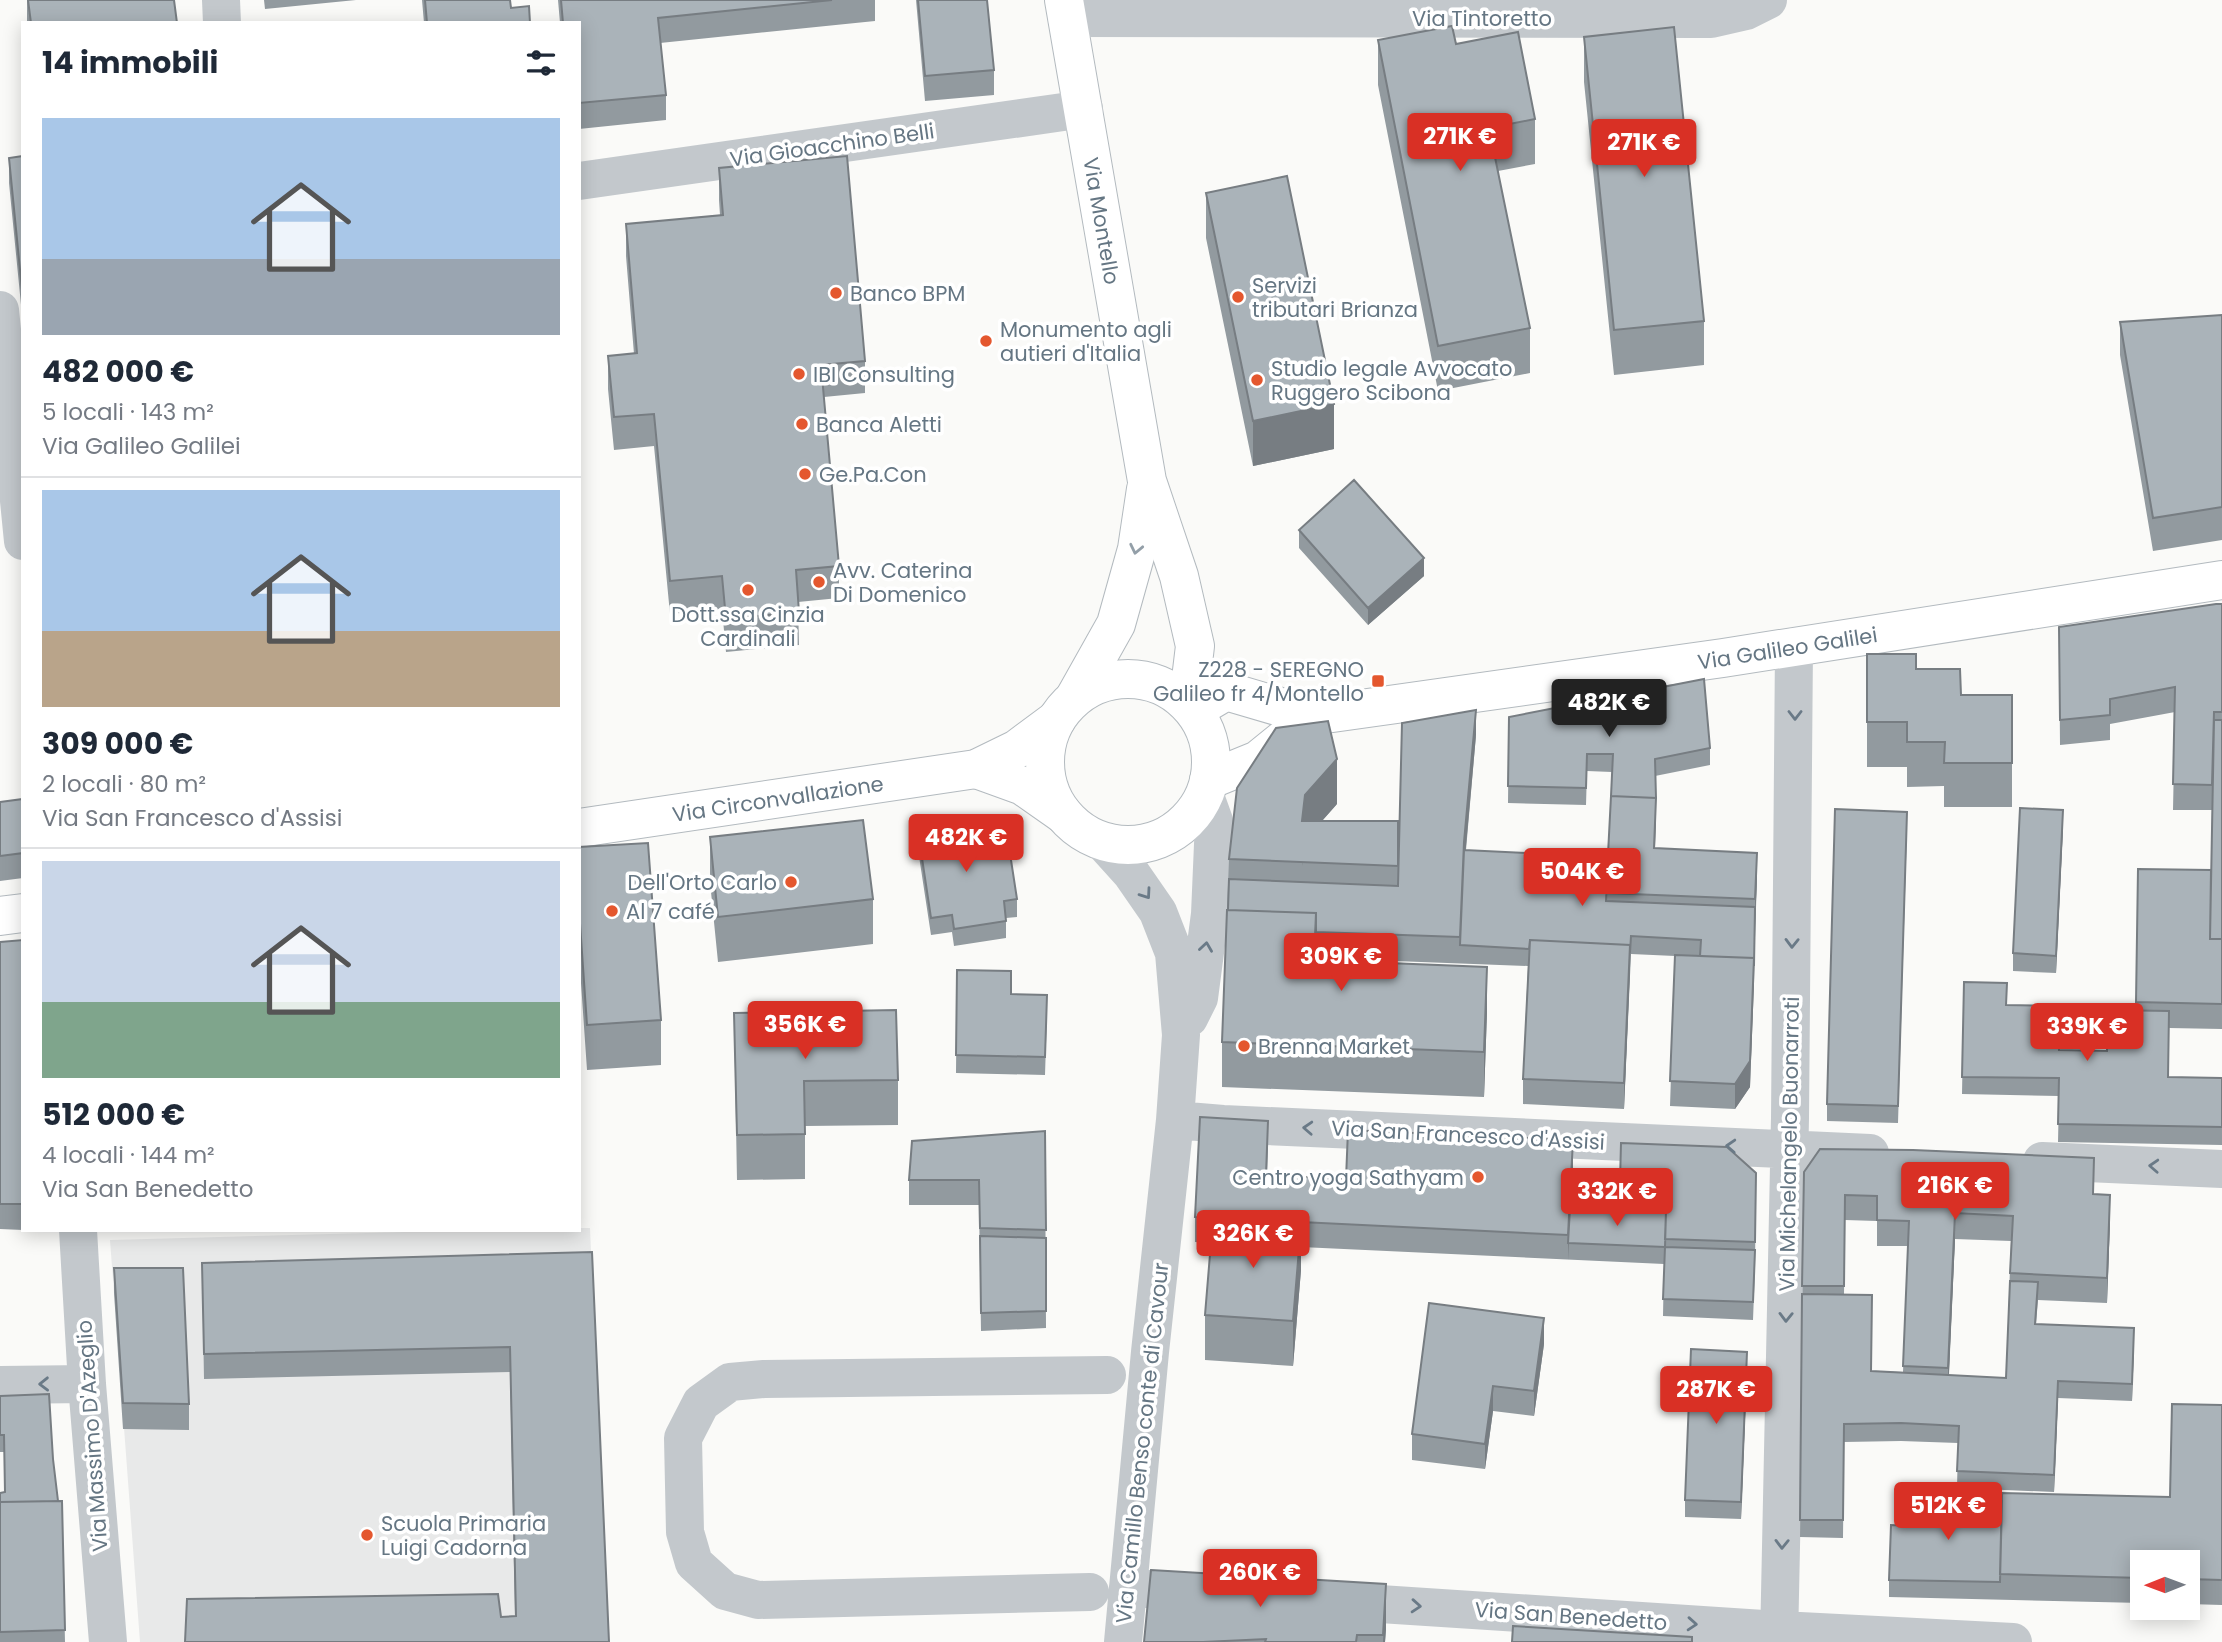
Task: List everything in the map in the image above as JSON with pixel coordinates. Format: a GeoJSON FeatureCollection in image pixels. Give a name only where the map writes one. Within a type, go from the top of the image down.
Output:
{"type":"FeatureCollection","features":[{"type":"Feature","properties":{"kind":"street"},"geometry":{"type":"LineString","coordinates":[[221,0],[222,21]]}},
{"type":"Feature","properties":{"kind":"street","name":"Via Tintoretto"},"geometry":{"type":"LineString","coordinates":[[1065,9],[1711,19],[1746,11],[1768,0]]}},
{"type":"Feature","properties":{"kind":"street","name":"Via Montello"},"geometry":{"type":"LineString","coordinates":[[1065,9],[1147,481],[1179,576],[1195,646],[1191,707]]}},
{"type":"Feature","properties":{"kind":"street","name":"Via Gioacchino Belli"},"geometry":{"type":"LineString","coordinates":[[581,181],[1084,109]]}},
{"type":"Feature","properties":{"kind":"street"},"geometry":{"type":"LineString","coordinates":[[0,310],[21,521]]}},
{"type":"Feature","properties":{"kind":"street","name":"Via Montello"},"geometry":{"type":"LineString","coordinates":[[1066,708],[1116,624],[1136,549],[1147,481]]}},
{"type":"Feature","properties":{"kind":"street","name":"Via Galileo Galilei"},"geometry":{"type":"LineString","coordinates":[[1226,691],[1311,716],[1794,647],[2222,580]]}},
{"type":"Feature","properties":{"kind":"street"},"geometry":{"type":"LineString","coordinates":[[1191,707],[1226,691],[1195,646]]}},
{"type":"Feature","properties":{"kind":"street","name":"Via Michelangelo Buonarroti"},"geometry":{"type":"LineString","coordinates":[[1780,1636],[1789,1149],[1794,647]]}},
{"type":"Feature","properties":{"kind":"street"},"geometry":{"type":"LineString","coordinates":[[1121,678],[1157,683],[1179,695],[1191,707],[1208,735],[1211,751],[1207,788],[1185,824],[1161,839],[1132,845],[1103,842],[1074,826],[1053,798],[1044,767],[1049,734],[1066,708],[1101,682],[1121,678]]}},
{"type":"Feature","properties":{"kind":"street","name":"Via Circonvallazione"},"geometry":{"type":"LineString","coordinates":[[581,828],[976,769],[1017,749],[1066,708]]}},
{"type":"Feature","properties":{"kind":"street"},"geometry":{"type":"LineString","coordinates":[[1207,788],[1258,760],[1311,716]]}},
{"type":"Feature","properties":{"kind":"street","name":"Via Circonvallazione"},"geometry":{"type":"LineString","coordinates":[[976,769],[1023,786],[1063,814]]}},
{"type":"Feature","properties":{"kind":"street","name":"Via Camillo Benso conte di Cavour"},"geometry":{"type":"LineString","coordinates":[[1181,1035],[1199,998],[1210,914],[1214,821],[1207,788]]}},
{"type":"Feature","properties":{"kind":"street","name":"Via Camillo Benso conte di Cavour"},"geometry":{"type":"LineString","coordinates":[[1103,842],[1131,873],[1158,912],[1174,953],[1181,1035],[1175,1120],[1123,1642]]}},
{"type":"Feature","properties":{"kind":"street"},"geometry":{"type":"LineString","coordinates":[[0,916],[21,913]]}},
{"type":"Feature","properties":{"kind":"street","name":"Via San Francesco d'Assisi"},"geometry":{"type":"LineString","coordinates":[[1175,1120],[1901,1154]]}},
{"type":"Feature","properties":{"kind":"street"},"geometry":{"type":"LineString","coordinates":[[2012,1159],[2222,1169]]}},
{"type":"Feature","properties":{"kind":"street","name":"Via Massimo D'Azeglio"},"geometry":{"type":"LineString","coordinates":[[78,1232],[87,1384],[108,1642]]}},
{"type":"Feature","properties":{"kind":"street"},"geometry":{"type":"LineString","coordinates":[[1090,1592],[758,1600],[725,1591],[694,1563],[685,1532],[684,1438],[701,1403],[730,1382],[764,1378],[1107,1375]]}},
{"type":"Feature","properties":{"kind":"street"},"geometry":{"type":"LineString","coordinates":[[0,1385],[87,1384]]}},
{"type":"Feature","properties":{"kind":"street"},"geometry":{"type":"LineString","coordinates":[[1128,1587],[1240,1594]]}},
{"type":"Feature","properties":{"kind":"street","name":"Via San Benedetto"},"geometry":{"type":"LineString","coordinates":[[1295,1598],[1780,1636],[2013,1642]]}},
{"type":"Feature","properties":{"kind":"shaded area","name":"Scuola Primaria Luigi Cadorna"},"geometry":{"type":"Polygon","coordinates":[[[581,1228],[590,1228],[608,1642],[140,1642],[110,1240],[406,1232],[581,1232],[581,1228]]]}},
{"type":"Feature","properties":{"kind":"building"},"geometry":{"type":"Polygon","coordinates":[[[28,0],[174,0],[177,21],[31,21],[28,0]]]}},
{"type":"Feature","properties":{"kind":"building"},"geometry":{"type":"Polygon","coordinates":[[[425,0],[510,0],[511,8],[529,6],[530,21],[427,21],[425,0]]]}},
{"type":"Feature","properties":{"kind":"building"},"geometry":{"type":"Polygon","coordinates":[[[561,0],[832,0],[658,18],[666,95],[581,103],[581,21],[563,21],[561,0]]]}},
{"type":"Feature","properties":{"kind":"building"},"geometry":{"type":"Polygon","coordinates":[[[918,0],[987,0],[994,70],[925,76],[918,0]]]}},
{"type":"Feature","properties":{"kind":"building"},"geometry":{"type":"Polygon","coordinates":[[[1452,26],[1456,44],[1518,32],[1535,119],[1489,128],[1530,328],[1438,346],[1378,40],[1452,26]]]}},
{"type":"Feature","properties":{"kind":"building"},"geometry":{"type":"Polygon","coordinates":[[[1674,27],[1704,321],[1614,330],[1584,37],[1674,27]]]}},
{"type":"Feature","properties":{"kind":"building"},"geometry":{"type":"Polygon","coordinates":[[[21,156],[21,280],[9,158],[21,156]]]}},
{"type":"Feature","properties":{"kind":"building"},"geometry":{"type":"Polygon","coordinates":[[[847,156],[865,361],[821,365],[839,566],[796,570],[799,612],[726,619],[722,576],[670,581],[654,414],[614,417],[608,356],[637,353],[626,224],[723,215],[719,168],[847,156]]]}},
{"type":"Feature","properties":{"kind":"building"},"geometry":{"type":"Polygon","coordinates":[[[1287,176],[1334,404],[1253,421],[1206,193],[1287,176]]]}},
{"type":"Feature","properties":{"kind":"building"},"geometry":{"type":"Polygon","coordinates":[[[2222,315],[2222,507],[2153,518],[2120,322],[2222,315]]]}},
{"type":"Feature","properties":{"kind":"building"},"geometry":{"type":"Polygon","coordinates":[[[1354,480],[1424,558],[1368,608],[1299,530],[1354,480]]]}},
{"type":"Feature","properties":{"kind":"building"},"geometry":{"type":"Polygon","coordinates":[[[2222,604],[2222,712],[2214,712],[2212,785],[2173,784],[2175,687],[2110,699],[2110,715],[2060,720],[2059,627],[2222,604]]]}},
{"type":"Feature","properties":{"kind":"building"},"geometry":{"type":"Polygon","coordinates":[[[1867,654],[1916,654],[1916,669],[1960,669],[1961,695],[2012,695],[2012,763],[1944,763],[1945,742],[1907,742],[1907,722],[1867,722],[1867,654]]]}},
{"type":"Feature","properties":{"kind":"building"},"geometry":{"type":"Polygon","coordinates":[[[1704,679],[1710,748],[1655,759],[1656,798],[1611,796],[1613,754],[1587,754],[1586,788],[1508,786],[1509,717],[1704,679]]]}},
{"type":"Feature","properties":{"kind":"building"},"geometry":{"type":"Polygon","coordinates":[[[1476,710],[1464,842],[1460,937],[1316,932],[1316,913],[1228,910],[1229,879],[1398,886],[1402,723],[1476,710]]]}},
{"type":"Feature","properties":{"kind":"building"},"geometry":{"type":"Polygon","coordinates":[[[2214,720],[2222,720],[2222,939],[2210,939],[2214,720]]]}},
{"type":"Feature","properties":{"kind":"building"},"geometry":{"type":"Polygon","coordinates":[[[1328,721],[1337,759],[1305,795],[1302,821],[1398,821],[1398,866],[1229,859],[1237,788],[1276,728],[1328,721]]]}},
{"type":"Feature","properties":{"kind":"building"},"geometry":{"type":"Polygon","coordinates":[[[1611,796],[1656,798],[1654,848],[1757,853],[1755,899],[1606,893],[1611,796]]]}},
{"type":"Feature","properties":{"kind":"building"},"geometry":{"type":"Polygon","coordinates":[[[21,799],[21,853],[0,856],[0,802],[21,799]]]}},
{"type":"Feature","properties":{"kind":"building"},"geometry":{"type":"Polygon","coordinates":[[[2020,808],[2063,810],[2056,956],[2013,953],[2020,808]]]}},
{"type":"Feature","properties":{"kind":"building"},"geometry":{"type":"Polygon","coordinates":[[[1835,809],[1907,812],[1898,1106],[1827,1104],[1835,809]]]}},
{"type":"Feature","properties":{"kind":"building"},"geometry":{"type":"Polygon","coordinates":[[[963,819],[966,840],[1007,834],[1017,899],[1004,901],[1006,921],[954,929],[952,915],[931,918],[917,825],[963,819]]]}},
{"type":"Feature","properties":{"kind":"building"},"geometry":{"type":"Polygon","coordinates":[[[863,820],[873,899],[718,917],[710,837],[863,820]]]}},
{"type":"Feature","properties":{"kind":"building"},"geometry":{"type":"Polygon","coordinates":[[[648,843],[661,1020],[587,1025],[581,938],[581,847],[648,843]]]}},
{"type":"Feature","properties":{"kind":"building"},"geometry":{"type":"Polygon","coordinates":[[[1464,850],[1608,857],[1606,901],[1755,907],[1754,966],[1754,958],[1700,956],[1701,940],[1631,936],[1630,953],[1630,945],[1530,940],[1529,949],[1460,945],[1464,850]]]}},
{"type":"Feature","properties":{"kind":"building"},"geometry":{"type":"Polygon","coordinates":[[[2138,869],[2211,870],[2210,939],[2222,939],[2222,1004],[2136,1002],[2138,869]]]}},
{"type":"Feature","properties":{"kind":"building"},"geometry":{"type":"Polygon","coordinates":[[[1227,910],[1316,913],[1314,960],[1487,967],[1484,1052],[1222,1042],[1227,910]]]}},
{"type":"Feature","properties":{"kind":"building"},"geometry":{"type":"Polygon","coordinates":[[[21,940],[21,1204],[0,1204],[0,942],[21,940]]]}},
{"type":"Feature","properties":{"kind":"building"},"geometry":{"type":"Polygon","coordinates":[[[1530,940],[1630,945],[1624,1083],[1523,1079],[1530,940]]]}},
{"type":"Feature","properties":{"kind":"building"},"geometry":{"type":"Polygon","coordinates":[[[1675,955],[1754,958],[1750,1061],[1735,1084],[1670,1081],[1675,955]]]}},
{"type":"Feature","properties":{"kind":"building"},"geometry":{"type":"Polygon","coordinates":[[[957,970],[1011,971],[1011,994],[1047,995],[1045,1057],[956,1055],[957,970]]]}},
{"type":"Feature","properties":{"kind":"building"},"geometry":{"type":"Polygon","coordinates":[[[1964,982],[2007,983],[2006,1005],[2060,1006],[2059,1050],[2107,1051],[2108,1010],[2169,1011],[2168,1077],[2222,1078],[2222,1127],[2058,1124],[2059,1078],[1962,1077],[1964,982]]]}},
{"type":"Feature","properties":{"kind":"building"},"geometry":{"type":"Polygon","coordinates":[[[896,1010],[898,1080],[804,1081],[805,1134],[737,1135],[734,1013],[896,1010]]]}},
{"type":"Feature","properties":{"kind":"building"},"geometry":{"type":"Polygon","coordinates":[[[1200,1117],[1268,1121],[1266,1175],[1346,1179],[1348,1130],[1573,1140],[1568,1235],[1195,1217],[1200,1117]]]}},
{"type":"Feature","properties":{"kind":"building"},"geometry":{"type":"Polygon","coordinates":[[[1045,1131],[1046,1230],[980,1228],[979,1180],[909,1180],[912,1141],[1045,1131]]]}},
{"type":"Feature","properties":{"kind":"building"},"geometry":{"type":"Polygon","coordinates":[[[1621,1143],[1727,1147],[1756,1173],[1755,1242],[1665,1239],[1667,1183],[1620,1182],[1621,1143]]]}},
{"type":"Feature","properties":{"kind":"building"},"geometry":{"type":"Polygon","coordinates":[[[1820,1149],[2094,1158],[2093,1194],[2110,1195],[2107,1278],[2010,1273],[2013,1216],[1955,1213],[1948,1368],[1903,1366],[1909,1221],[1877,1220],[1877,1196],[1845,1195],[1844,1286],[1802,1286],[1804,1172],[1820,1149]]]}},
{"type":"Feature","properties":{"kind":"building"},"geometry":{"type":"Polygon","coordinates":[[[1570,1208],[1666,1212],[1665,1247],[1568,1243],[1570,1208]]]}},
{"type":"Feature","properties":{"kind":"building"},"geometry":{"type":"Polygon","coordinates":[[[1213,1218],[1301,1225],[1293,1321],[1205,1315],[1213,1218]]]}},
{"type":"Feature","properties":{"kind":"building"},"geometry":{"type":"Polygon","coordinates":[[[980,1236],[1046,1238],[1046,1311],[981,1313],[980,1236]]]}},
{"type":"Feature","properties":{"kind":"building"},"geometry":{"type":"Polygon","coordinates":[[[1665,1247],[1755,1250],[1753,1302],[1663,1299],[1665,1247]]]}},
{"type":"Feature","properties":{"kind":"building"},"geometry":{"type":"Polygon","coordinates":[[[592,1252],[609,1642],[185,1642],[187,1599],[498,1594],[501,1617],[516,1616],[510,1347],[204,1354],[202,1263],[592,1252]]]}},
{"type":"Feature","properties":{"kind":"building"},"geometry":{"type":"Polygon","coordinates":[[[114,1268],[183,1268],[189,1404],[123,1403],[114,1268]]]}},
{"type":"Feature","properties":{"kind":"building"},"geometry":{"type":"Polygon","coordinates":[[[2010,1281],[2038,1282],[2035,1324],[2134,1328],[2132,1384],[2058,1381],[2054,1475],[1957,1471],[1959,1426],[1844,1424],[1843,1520],[1800,1520],[1802,1294],[1872,1295],[1871,1371],[2006,1378],[2010,1281]]]}},
{"type":"Feature","properties":{"kind":"building"},"geometry":{"type":"Polygon","coordinates":[[[1429,1303],[1544,1318],[1534,1391],[1493,1386],[1485,1444],[1412,1434],[1429,1303]]]}},
{"type":"Feature","properties":{"kind":"building"},"geometry":{"type":"Polygon","coordinates":[[[1691,1349],[1747,1352],[1741,1502],[1685,1500],[1691,1349]]]}},
{"type":"Feature","properties":{"kind":"building"},"geometry":{"type":"Polygon","coordinates":[[[49,1394],[58,1501],[0,1502],[0,1493],[5,1492],[0,1396],[49,1394]]]}},
{"type":"Feature","properties":{"kind":"building"},"geometry":{"type":"Polygon","coordinates":[[[2172,1404],[2222,1405],[2222,1580],[2200,1579],[2200,1550],[2130,1550],[2130,1578],[2000,1574],[2002,1493],[2170,1497],[2172,1404]]]}},
{"type":"Feature","properties":{"kind":"building"},"geometry":{"type":"Polygon","coordinates":[[[1912,1498],[2002,1501],[2000,1582],[1889,1580],[1891,1525],[1911,1526],[1912,1498]]]}},
{"type":"Feature","properties":{"kind":"building"},"geometry":{"type":"Polygon","coordinates":[[[62,1501],[65,1630],[0,1632],[0,1502],[62,1501]]]}},
{"type":"Feature","properties":{"kind":"building"},"geometry":{"type":"Polygon","coordinates":[[[1151,1570],[1386,1584],[1383,1635],[1357,1635],[1356,1642],[1265,1642],[1266,1639],[1144,1642],[1151,1570]]]}},
{"type":"Feature","properties":{"kind":"building"},"geometry":{"type":"Polygon","coordinates":[[[1513,1626],[1692,1637],[1692,1642],[1512,1642],[1513,1626]]]}},
{"type":"Feature","properties":{"kind":"place","name":"Banco BPM"},"geometry":{"type":"Point","coordinates":[836,293]}},
{"type":"Feature","properties":{"kind":"place","name":"Servizi tributari Brianza"},"geometry":{"type":"Point","coordinates":[1238,297]}},
{"type":"Feature","properties":{"kind":"place","name":"Monumento agli autieri d'Italia"},"geometry":{"type":"Point","coordinates":[986,341]}},
{"type":"Feature","properties":{"kind":"place","name":"IBI Consulting"},"geometry":{"type":"Point","coordinates":[799,374]}},
{"type":"Feature","properties":{"kind":"place","name":"Studio legale Avvocato Ruggero Scibona"},"geometry":{"type":"Point","coordinates":[1257,380]}},
{"type":"Feature","properties":{"kind":"place","name":"Banca Aletti"},"geometry":{"type":"Point","coordinates":[802,424]}},
{"type":"Feature","properties":{"kind":"place","name":"Ge.Pa.Con"},"geometry":{"type":"Point","coordinates":[805,474]}},
{"type":"Feature","properties":{"kind":"place","name":"Avv. Caterina Di Domenico"},"geometry":{"type":"Point","coordinates":[819,582]}},
{"type":"Feature","properties":{"kind":"place","name":"Dott.ssa Cinzia Cardinali"},"geometry":{"type":"Point","coordinates":[748,590]}},
{"type":"Feature","properties":{"kind":"place","name":"Z228 - SEREGNO Galileo fr 4/Montello"},"geometry":{"type":"Point","coordinates":[1378,681]}},
{"type":"Feature","properties":{"kind":"place","name":"Dell'Orto Carlo"},"geometry":{"type":"Point","coordinates":[791,882]}},
{"type":"Feature","properties":{"kind":"place","name":"Al 7 café"},"geometry":{"type":"Point","coordinates":[612,911]}},
{"type":"Feature","properties":{"kind":"place","name":"Brenna Market"},"geometry":{"type":"Point","coordinates":[1244,1046]}},
{"type":"Feature","properties":{"kind":"place","name":"Centro yoga Sathyam"},"geometry":{"type":"Point","coordinates":[1478,1177]}},
{"type":"Feature","properties":{"kind":"place","name":"Scuola Primaria Luigi Cadorna"},"geometry":{"type":"Point","coordinates":[367,1535]}}]}
